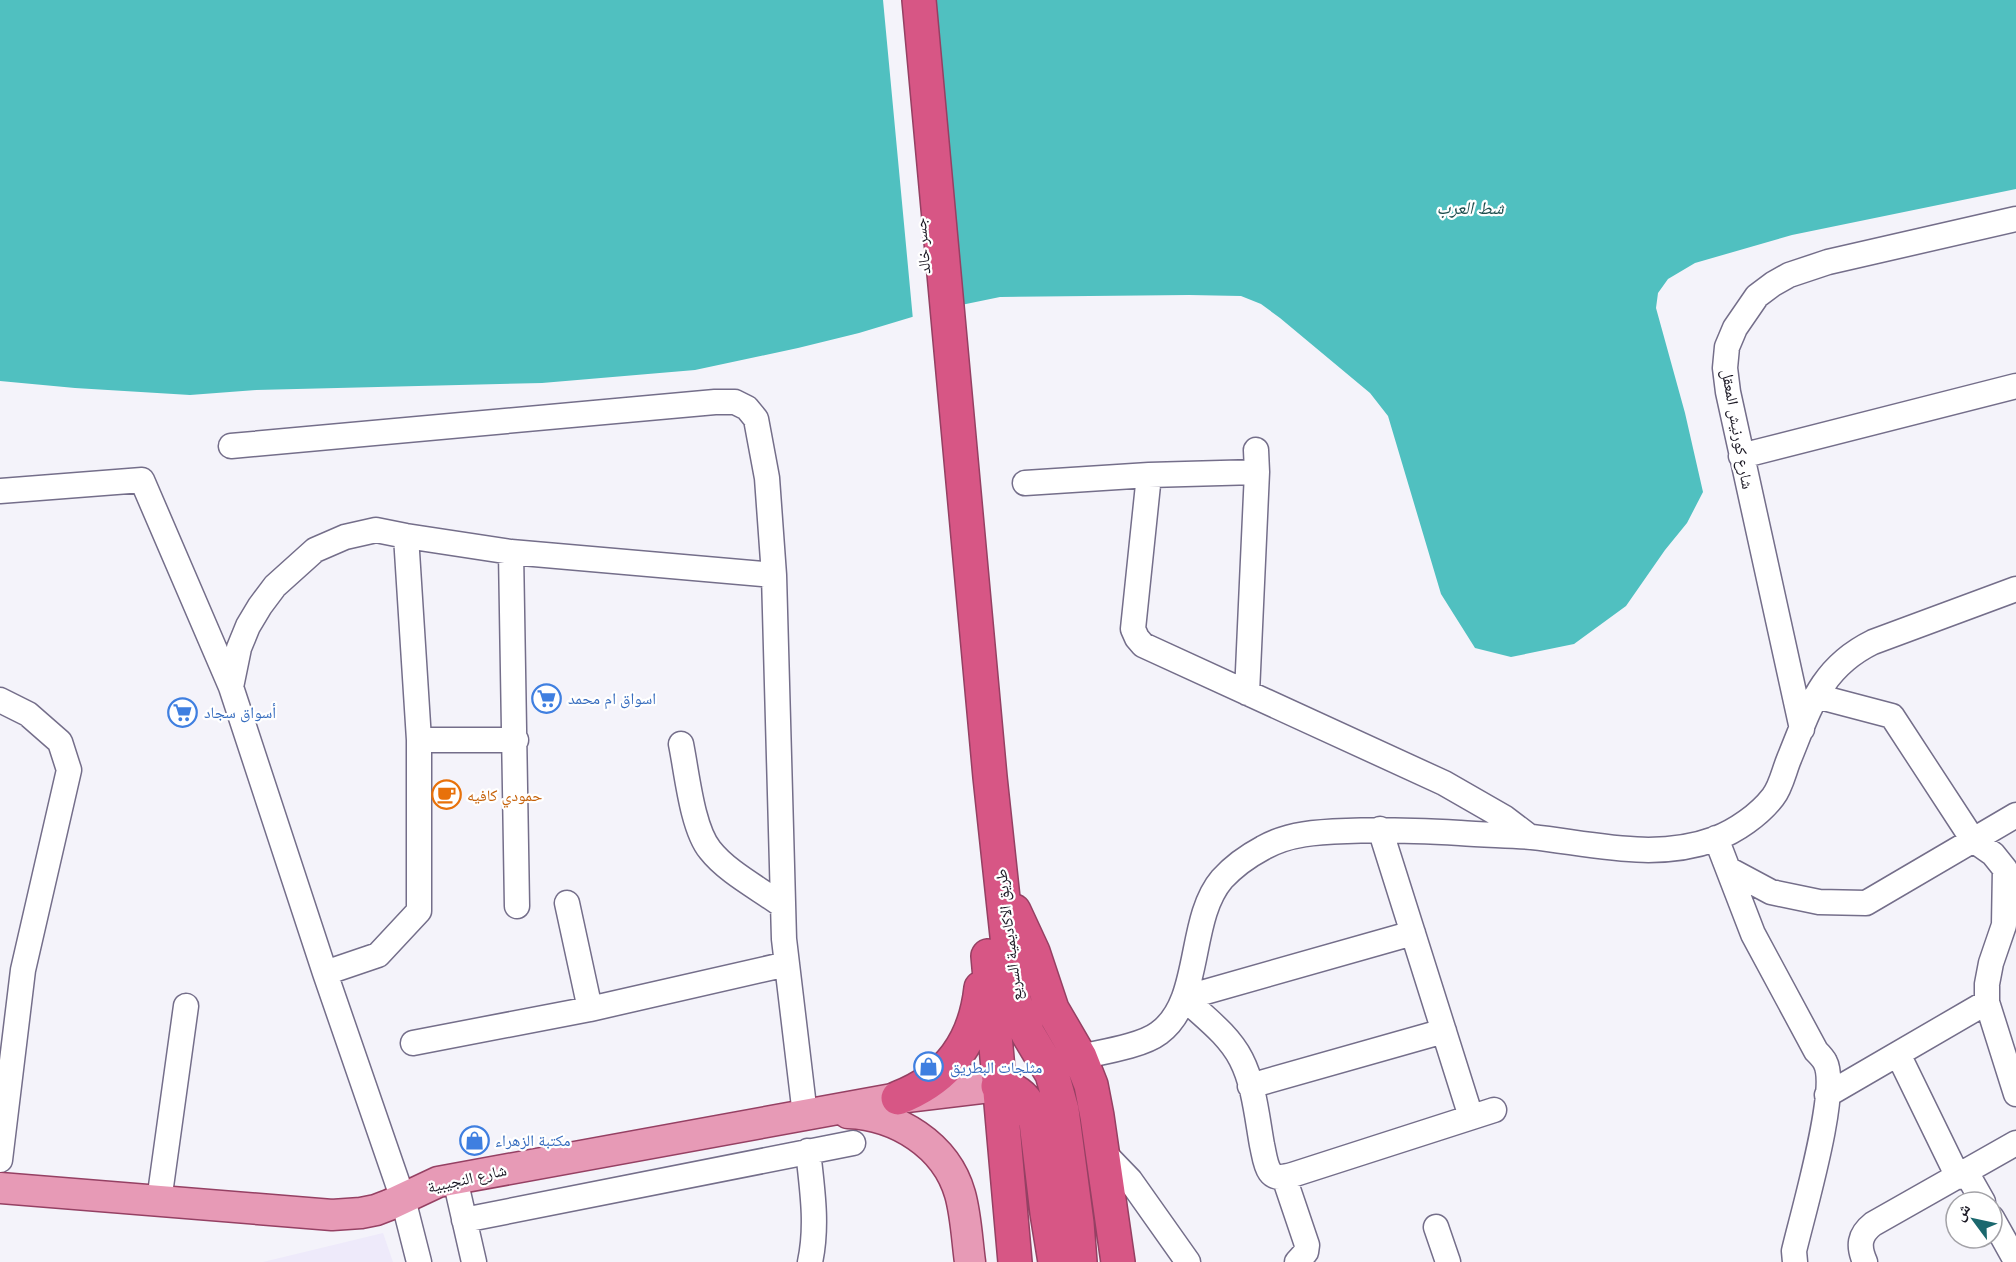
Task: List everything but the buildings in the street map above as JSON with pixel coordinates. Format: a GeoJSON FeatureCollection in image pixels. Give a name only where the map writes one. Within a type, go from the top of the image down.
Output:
{"type":"FeatureCollection","features":[{"type":"Feature","properties":{"kind":"highway","name":"جسر خالد"},"geometry":{"type":"LineString","coordinates":[[899,0],[954,491]]}},
{"type":"Feature","properties":{"kind":"highway","name":"جسر خالد"},"geometry":{"type":"LineString","coordinates":[[920,0],[954,491]]}},
{"type":"Feature","properties":{"kind":"highway"},"geometry":{"type":"LineString","coordinates":[[954,491],[980,781]]}},
{"type":"Feature","properties":{"kind":"highway","name":"طريق الاكاديمية السريع"},"geometry":{"type":"LineString","coordinates":[[980,781],[1003,893],[1014,1001],[1028,1034],[1052,1074],[1062,1110],[1080,1262]]}},
{"type":"Feature","properties":{"kind":"highway","name":"طريق الاكاديمية السريع"},"geometry":{"type":"LineString","coordinates":[[980,781],[986,936],[1015,1262]]}},
{"type":"Feature","properties":{"kind":"highway"},"geometry":{"type":"LineString","coordinates":[[1003,893],[1033,952],[1052,1009],[1080,1057],[1095,1101],[1118,1262]]}},
{"type":"Feature","properties":{"kind":"highway"},"geometry":{"type":"LineString","coordinates":[[898,1098],[926,1085],[938,1076],[949,1066],[966,1041],[980,998],[986,936]]}},
{"type":"Feature","properties":{"kind":"highway"},"geometry":{"type":"LineString","coordinates":[[998,1086],[1013,1089],[1021,1094],[1032,1110],[1036,1122],[1055,1262]]}},
{"type":"Feature","properties":{"kind":"main road","name":"شارع النجيبية"},"geometry":{"type":"LineString","coordinates":[[0,1188],[347,1215],[376,1210],[426,1186],[455,1179],[898,1098],[998,1086]]}},
{"type":"Feature","properties":{"kind":"main road"},"geometry":{"type":"LineString","coordinates":[[810,1115],[857,1113],[875,1117],[907,1130],[930,1146],[949,1168],[960,1194],[970,1262]]}},
{"type":"Feature","properties":{"kind":"street","name":"شارع كورنيش المعقل"},"geometry":{"type":"LineString","coordinates":[[1802,729],[1741,456],[1725,368],[1727,347],[1735,328],[1757,296],[1790,275],[1828,262],[2016,219]]}},
{"type":"Feature","properties":{"kind":"street"},"geometry":{"type":"LineString","coordinates":[[1741,456],[2016,386]]}},
{"type":"Feature","properties":{"kind":"street"},"geometry":{"type":"LineString","coordinates":[[231,446],[715,402],[735,402],[747,408],[756,419],[767,478],[774,575],[784,939],[810,1115]]}},
{"type":"Feature","properties":{"kind":"street"},"geometry":{"type":"LineString","coordinates":[[1025,483],[1149,475],[1256,461],[1247,693]]}},
{"type":"Feature","properties":{"kind":"street"},"geometry":{"type":"LineString","coordinates":[[1149,475],[1133,629],[1143,645],[1444,783],[1505,818],[1530,837]]}},
{"type":"Feature","properties":{"kind":"street"},"geometry":{"type":"LineString","coordinates":[[0,490],[142,480],[231,687],[325,973],[403,1199],[419,1262]]}},
{"type":"Feature","properties":{"kind":"street"},"geometry":{"type":"LineString","coordinates":[[231,687],[239,648],[248,626],[275,585],[315,550],[345,537],[376,530],[511,552],[774,575]]}},
{"type":"Feature","properties":{"kind":"street"},"geometry":{"type":"LineString","coordinates":[[325,973],[378,955],[419,911],[419,740],[406,536]]}},
{"type":"Feature","properties":{"kind":"street"},"geometry":{"type":"LineString","coordinates":[[511,552],[516,740],[517,906]]}},
{"type":"Feature","properties":{"kind":"street"},"geometry":{"type":"LineString","coordinates":[[1080,1057],[1144,1041],[1157,1035],[1168,1025],[1177,1014],[1184,998],[1200,930],[1209,903],[1221,880],[1240,862],[1264,847],[1289,837],[1314,832],[1380,829],[1530,837],[1640,851],[1686,847],[1716,838],[1738,827],[1761,810],[1775,795],[1816,696],[1832,671],[1856,650],[2016,589]]}},
{"type":"Feature","properties":{"kind":"street"},"geometry":{"type":"LineString","coordinates":[[1816,696],[1892,716],[1973,840],[1993,854],[2005,869],[2004,925],[1991,963],[1987,984],[1987,1002],[2016,1094]]}},
{"type":"Feature","properties":{"kind":"street"},"geometry":{"type":"LineString","coordinates":[[0,700],[28,714],[60,742],[69,770],[23,970],[0,1160]]}},
{"type":"Feature","properties":{"kind":"street"},"geometry":{"type":"LineString","coordinates":[[419,740],[516,740]]}},
{"type":"Feature","properties":{"kind":"street"},"geometry":{"type":"LineString","coordinates":[[681,744],[702,838],[724,865],[783,906]]}},
{"type":"Feature","properties":{"kind":"street"},"geometry":{"type":"LineString","coordinates":[[1728,869],[1770,892],[1819,902],[1866,903],[2016,814]]}},
{"type":"Feature","properties":{"kind":"street"},"geometry":{"type":"LineString","coordinates":[[1184,998],[1229,1040],[1243,1063],[1268,1168],[1274,1176],[1284,1177],[1482,1114],[1444,1031],[1380,829]]}},
{"type":"Feature","properties":{"kind":"street"},"geometry":{"type":"LineString","coordinates":[[1716,838],[1753,934],[1816,1051],[1826,1063],[1828,1080],[1821,1139],[1796,1242],[1794,1262]]}},
{"type":"Feature","properties":{"kind":"street"},"geometry":{"type":"LineString","coordinates":[[567,903],[590,1009]]}},
{"type":"Feature","properties":{"kind":"street"},"geometry":{"type":"LineString","coordinates":[[1184,998],[1413,933]]}},
{"type":"Feature","properties":{"kind":"street"},"geometry":{"type":"LineString","coordinates":[[413,1042],[590,1009],[787,963]]}},
{"type":"Feature","properties":{"kind":"street"},"geometry":{"type":"LineString","coordinates":[[1827,1095],[1987,1002]]}},
{"type":"Feature","properties":{"kind":"street"},"geometry":{"type":"LineString","coordinates":[[159,1201],[186,1006]]}},
{"type":"Feature","properties":{"kind":"street"},"geometry":{"type":"LineString","coordinates":[[1250,1086],[1444,1031]]}},
{"type":"Feature","properties":{"kind":"street"},"geometry":{"type":"LineString","coordinates":[[1898,1053],[1962,1174],[1974,1190]]}},
{"type":"Feature","properties":{"kind":"street"},"geometry":{"type":"LineString","coordinates":[[464,1220],[853,1143]]}},
{"type":"Feature","properties":{"kind":"street"},"geometry":{"type":"LineString","coordinates":[[1865,1262],[1860,1249],[1860,1239],[1865,1230],[2016,1143]]}},
{"type":"Feature","properties":{"kind":"street"},"geometry":{"type":"LineString","coordinates":[[1101,1150],[1130,1180],[1188,1262]]}},
{"type":"Feature","properties":{"kind":"street"},"geometry":{"type":"LineString","coordinates":[[808,1151],[814,1210],[814,1260]]}},
{"type":"Feature","properties":{"kind":"street"},"geometry":{"type":"LineString","coordinates":[[1284,1177],[1307,1245],[1306,1252],[1297,1262]]}},
{"type":"Feature","properties":{"kind":"street"},"geometry":{"type":"LineString","coordinates":[[455,1179],[474,1262]]}},
{"type":"Feature","properties":{"kind":"street"},"geometry":{"type":"LineString","coordinates":[[1436,1227],[1448,1262]]}},
{"type":"Feature","properties":{"kind":"street"},"geometry":{"type":"LineString","coordinates":[[2004,1240],[2016,1261]]}},
{"type":"Feature","properties":{"kind":"shaded area"},"geometry":{"type":"Polygon","coordinates":[[[383,1233],[393,1262],[263,1262],[383,1233]]]}},
{"type":"Feature","properties":{"kind":"water","name":"شط العرب"},"geometry":{"type":"Polygon","coordinates":[[[0,0],[2016,0],[2016,189],[1792,235],[1695,263],[1668,279],[1658,293],[1656,308],[1685,413],[1703,492],[1687,523],[1626,606],[1574,644],[1511,657],[1475,648],[1441,594],[1388,416],[1370,393],[1280,318],[1261,304],[1241,296],[1000,297],[932,311],[798,348],[695,370],[542,383],[256,390],[190,395],[0,381],[0,0]]]}},
{"type":"Feature","properties":{"kind":"pier"},"geometry":{"type":"Polygon","coordinates":[[[883,0],[934,0],[933,313],[913,320],[883,0]]]}},
{"type":"Feature","properties":{"kind":"place","name":"اسواق ام محمد"},"geometry":{"type":"Point","coordinates":[547,698]}},
{"type":"Feature","properties":{"kind":"place","name":"أسواق سجاد"},"geometry":{"type":"Point","coordinates":[183,712]}},
{"type":"Feature","properties":{"kind":"place","name":"حمودي كافيه"},"geometry":{"type":"Point","coordinates":[446,795]}},
{"type":"Feature","properties":{"kind":"place","name":"مثلجات البطريق"},"geometry":{"type":"Point","coordinates":[929,1067]}},
{"type":"Feature","properties":{"kind":"place","name":"مكتبة الزهراء"},"geometry":{"type":"Point","coordinates":[474,1140]}}]}
